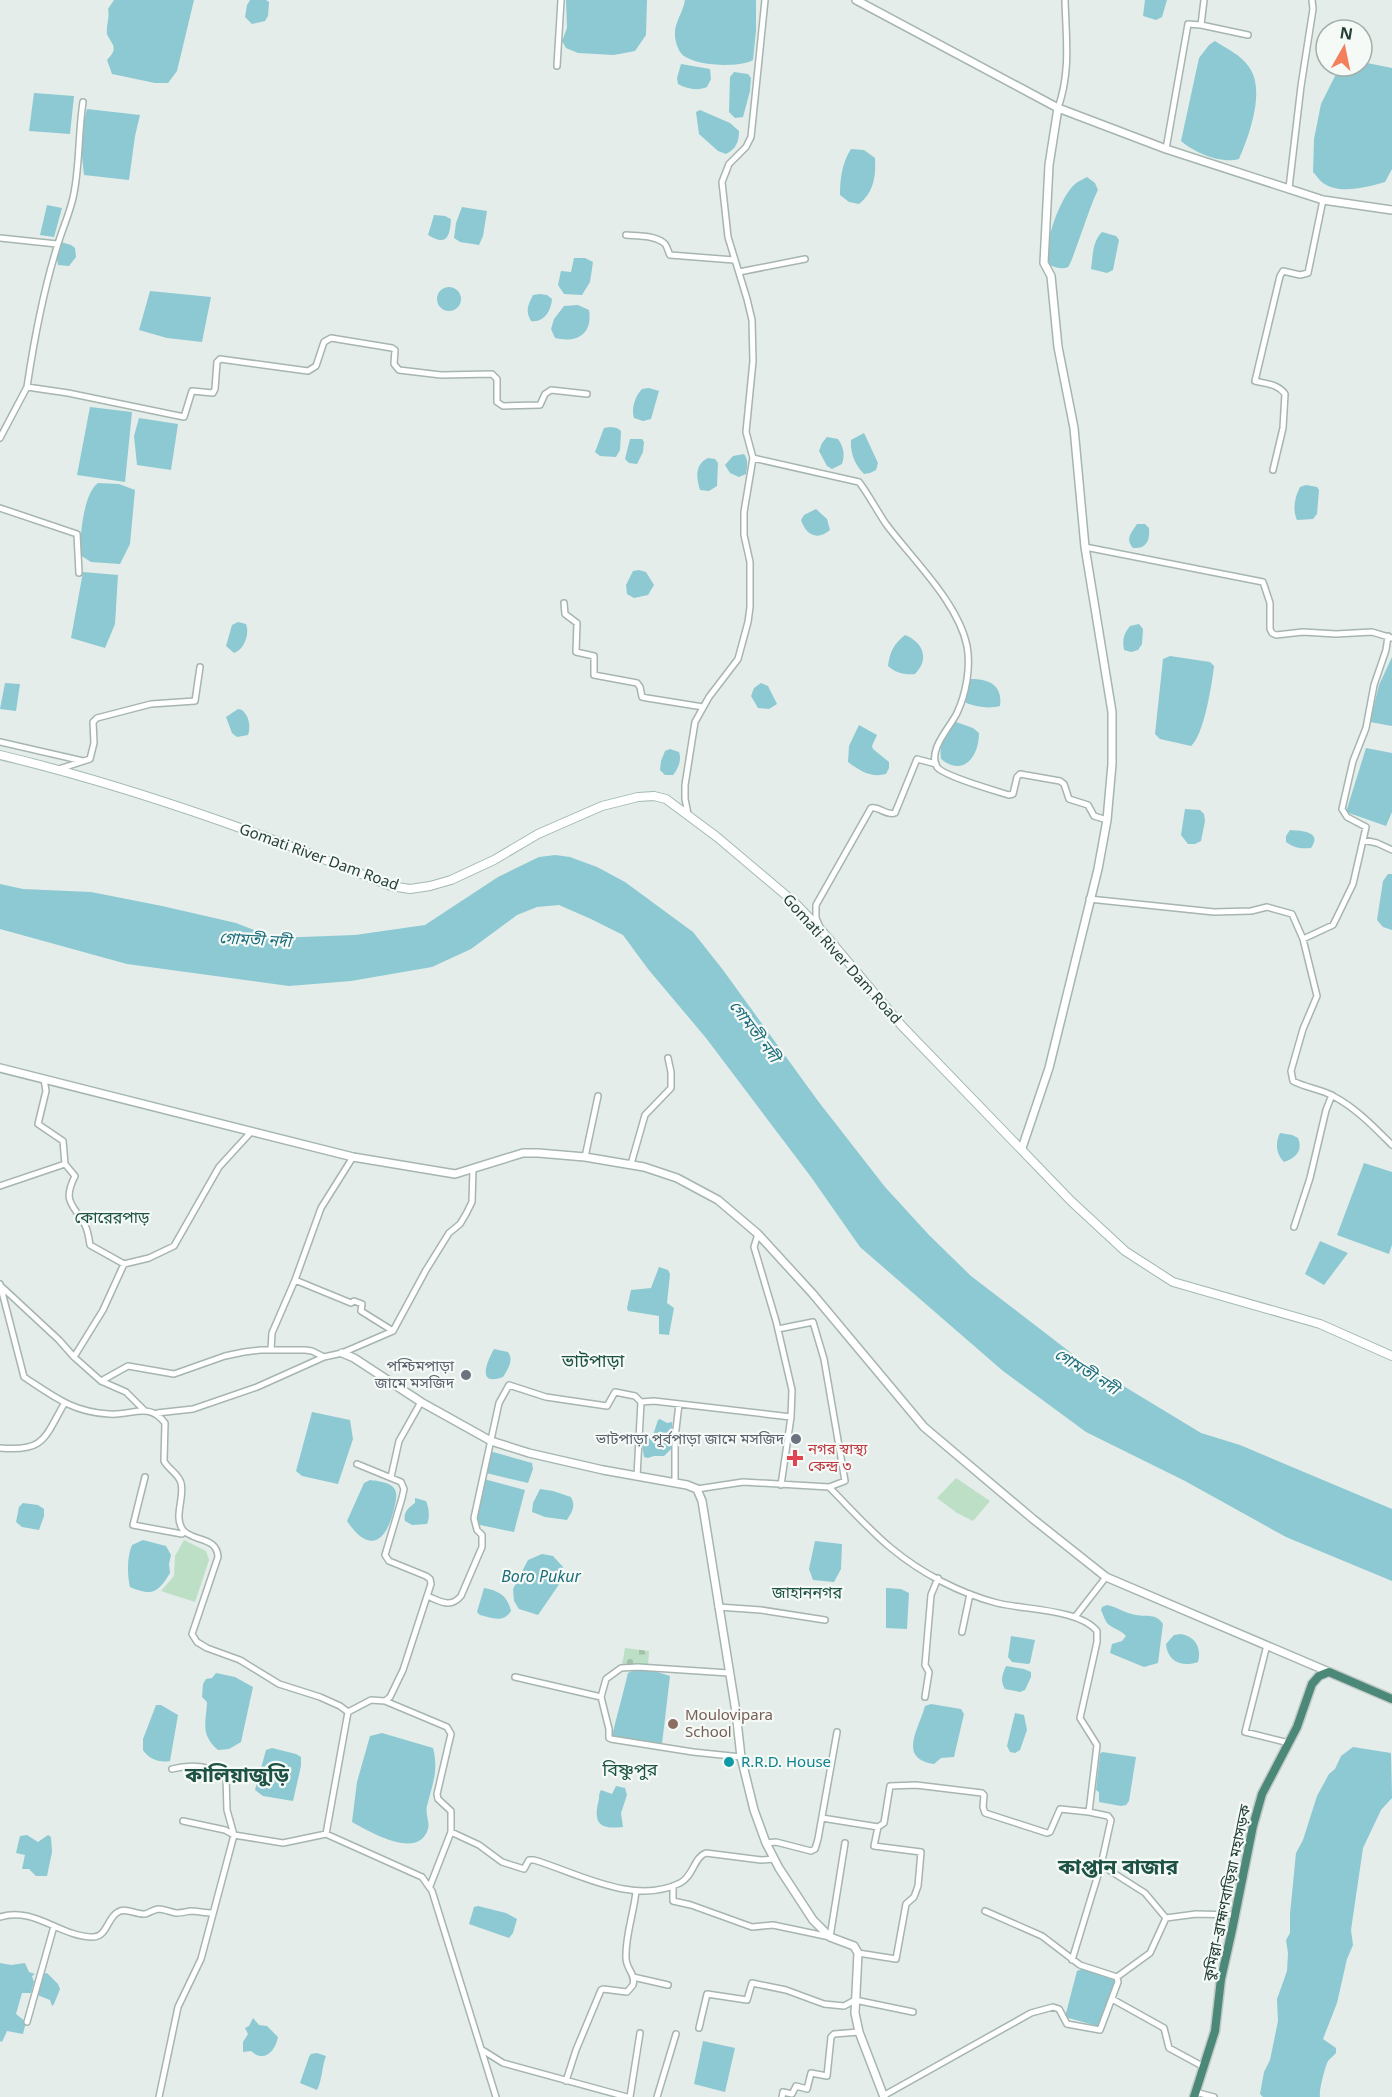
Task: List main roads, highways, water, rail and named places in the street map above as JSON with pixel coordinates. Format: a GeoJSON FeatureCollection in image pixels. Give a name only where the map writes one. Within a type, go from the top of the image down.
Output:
{"type":"FeatureCollection","features":[{"type":"Feature","properties":{"kind":"highway","name":"কুমিল্লা–ব্রাহ্মণবাড়িয়া মহাসড়ক"},"geometry":{"type":"LineString","coordinates":[[1195,2094],[1215,2031],[1221,1978],[1253,1826],[1263,1794],[1289,1743],[1312,1684],[1319,1676],[1329,1672],[1392,1699]]}},
{"type":"Feature","properties":{"kind":"main road","name":"Gomati River Dam Road"},"geometry":{"type":"LineString","coordinates":[[0,755],[59,769],[146,795],[391,886],[410,889],[451,880],[494,860],[538,834],[602,806],[638,796],[666,799],[767,877],[822,931],[902,1026],[1071,1201],[1125,1251],[1173,1282],[1320,1324],[1392,1356]]}},
{"type":"Feature","properties":{"kind":"water"},"geometry":{"type":"Polygon","coordinates":[[[114,0],[194,0],[177,71],[168,83],[155,83],[112,74],[107,60],[113,53],[114,47],[107,31],[108,9],[114,0]]]}},
{"type":"Feature","properties":{"kind":"water"},"geometry":{"type":"Polygon","coordinates":[[[250,0],[269,2],[268,16],[265,21],[252,24],[245,17],[250,0]]]}},
{"type":"Feature","properties":{"kind":"water"},"geometry":{"type":"Polygon","coordinates":[[[566,0],[647,0],[646,35],[635,51],[614,55],[578,53],[566,48],[562,41],[567,28],[566,0]]]}},
{"type":"Feature","properties":{"kind":"water"},"geometry":{"type":"Polygon","coordinates":[[[685,0],[756,0],[753,60],[747,63],[718,65],[699,62],[682,55],[675,38],[675,31],[685,0]]]}},
{"type":"Feature","properties":{"kind":"water"},"geometry":{"type":"Polygon","coordinates":[[[1145,0],[1167,0],[1162,17],[1156,20],[1143,16],[1145,0]]]}},
{"type":"Feature","properties":{"kind":"water"},"geometry":{"type":"Polygon","coordinates":[[[1215,41],[1242,59],[1254,77],[1256,100],[1254,113],[1239,159],[1216,159],[1193,150],[1181,141],[1199,58],[1215,41]]]}},
{"type":"Feature","properties":{"kind":"water"},"geometry":{"type":"Polygon","coordinates":[[[681,64],[710,69],[711,79],[707,87],[692,89],[678,84],[677,78],[681,64]]]}},
{"type":"Feature","properties":{"kind":"water"},"geometry":{"type":"Polygon","coordinates":[[[1374,64],[1392,68],[1392,169],[1385,182],[1354,189],[1337,189],[1323,183],[1313,172],[1314,139],[1321,104],[1334,78],[1374,78],[1374,64]]]}},
{"type":"Feature","properties":{"kind":"water"},"geometry":{"type":"Polygon","coordinates":[[[734,72],[748,74],[751,78],[743,117],[735,118],[729,112],[730,77],[734,72]]]}},
{"type":"Feature","properties":{"kind":"water"},"geometry":{"type":"Polygon","coordinates":[[[34,93],[74,96],[70,134],[29,131],[34,93]]]}},
{"type":"Feature","properties":{"kind":"water"},"geometry":{"type":"Polygon","coordinates":[[[87,109],[140,115],[129,180],[84,175],[80,137],[87,109]]]}},
{"type":"Feature","properties":{"kind":"water"},"geometry":{"type":"Polygon","coordinates":[[[700,110],[730,123],[739,131],[736,145],[732,150],[726,154],[718,151],[699,134],[696,112],[700,110]]]}},
{"type":"Feature","properties":{"kind":"water"},"geometry":{"type":"Polygon","coordinates":[[[851,149],[864,150],[875,158],[871,189],[859,204],[849,202],[840,195],[842,171],[851,149]]]}},
{"type":"Feature","properties":{"kind":"water"},"geometry":{"type":"Polygon","coordinates":[[[1087,177],[1095,183],[1098,190],[1070,263],[1068,267],[1063,268],[1049,265],[1048,246],[1058,210],[1069,190],[1087,177]]]}},
{"type":"Feature","properties":{"kind":"water"},"geometry":{"type":"Polygon","coordinates":[[[47,205],[62,208],[54,237],[40,235],[47,205]]]}},
{"type":"Feature","properties":{"kind":"water"},"geometry":{"type":"Polygon","coordinates":[[[462,207],[487,211],[483,236],[479,245],[460,242],[454,238],[456,223],[462,207]]]}},
{"type":"Feature","properties":{"kind":"water"},"geometry":{"type":"Polygon","coordinates":[[[434,215],[451,219],[450,230],[443,240],[428,235],[434,215]]]}},
{"type":"Feature","properties":{"kind":"water"},"geometry":{"type":"Polygon","coordinates":[[[1102,232],[1116,236],[1119,240],[1113,270],[1107,273],[1091,269],[1095,245],[1102,232]]]}},
{"type":"Feature","properties":{"kind":"water"},"geometry":{"type":"Polygon","coordinates":[[[61,242],[75,248],[76,257],[69,266],[58,265],[61,242]]]}},
{"type":"Feature","properties":{"kind":"water"},"geometry":{"type":"Polygon","coordinates":[[[574,258],[585,258],[593,262],[590,282],[582,295],[564,294],[558,285],[561,271],[571,272],[574,258]]]}},
{"type":"Feature","properties":{"kind":"water"},"geometry":{"type":"Polygon","coordinates":[[[449,287],[458,290],[461,299],[458,308],[449,311],[440,308],[437,299],[440,290],[449,287]]]}},
{"type":"Feature","properties":{"kind":"water"},"geometry":{"type":"Polygon","coordinates":[[[150,291],[211,297],[202,342],[167,338],[139,330],[150,291]]]}},
{"type":"Feature","properties":{"kind":"water"},"geometry":{"type":"Polygon","coordinates":[[[540,294],[552,299],[550,308],[543,318],[531,321],[528,314],[529,305],[533,295],[540,294]]]}},
{"type":"Feature","properties":{"kind":"water"},"geometry":{"type":"Polygon","coordinates":[[[578,305],[589,310],[590,319],[586,331],[576,338],[555,338],[551,329],[554,319],[564,306],[578,305]]]}},
{"type":"Feature","properties":{"kind":"water"},"geometry":{"type":"Polygon","coordinates":[[[649,388],[659,391],[651,419],[643,421],[634,418],[633,407],[637,395],[642,389],[649,388]]]}},
{"type":"Feature","properties":{"kind":"water"},"geometry":{"type":"Polygon","coordinates":[[[90,407],[132,412],[125,482],[77,475],[90,407]]]}},
{"type":"Feature","properties":{"kind":"water"},"geometry":{"type":"Polygon","coordinates":[[[139,418],[178,424],[171,470],[137,465],[134,436],[139,418]]]}},
{"type":"Feature","properties":{"kind":"water"},"geometry":{"type":"Polygon","coordinates":[[[610,427],[621,431],[620,450],[616,457],[600,456],[595,452],[604,428],[610,427]]]}},
{"type":"Feature","properties":{"kind":"water"},"geometry":{"type":"Polygon","coordinates":[[[864,433],[878,463],[876,470],[864,474],[854,458],[851,440],[864,433]]]}},
{"type":"Feature","properties":{"kind":"water"},"geometry":{"type":"Polygon","coordinates":[[[827,437],[838,439],[843,451],[842,464],[832,469],[827,466],[819,451],[827,437]]]}},
{"type":"Feature","properties":{"kind":"water"},"geometry":{"type":"Polygon","coordinates":[[[630,439],[642,439],[644,442],[643,452],[637,464],[629,463],[625,459],[630,439]]]}},
{"type":"Feature","properties":{"kind":"water"},"geometry":{"type":"Polygon","coordinates":[[[744,454],[747,461],[746,474],[739,477],[730,473],[725,465],[733,456],[744,454]]]}},
{"type":"Feature","properties":{"kind":"water"},"geometry":{"type":"Polygon","coordinates":[[[708,458],[715,459],[718,463],[717,486],[709,491],[700,490],[697,476],[699,467],[708,458]]]}},
{"type":"Feature","properties":{"kind":"water"},"geometry":{"type":"Polygon","coordinates":[[[98,483],[119,484],[135,490],[130,544],[120,564],[91,562],[80,555],[86,506],[89,496],[98,483]]]}},
{"type":"Feature","properties":{"kind":"water"},"geometry":{"type":"Polygon","coordinates":[[[1306,485],[1317,487],[1319,490],[1317,514],[1313,519],[1297,520],[1294,507],[1296,499],[1300,487],[1306,485]]]}},
{"type":"Feature","properties":{"kind":"water"},"geometry":{"type":"Polygon","coordinates":[[[816,509],[827,519],[830,530],[816,536],[809,533],[801,520],[804,515],[816,509]]]}},
{"type":"Feature","properties":{"kind":"water"},"geometry":{"type":"Polygon","coordinates":[[[1137,524],[1145,524],[1149,528],[1149,536],[1147,543],[1142,547],[1133,548],[1129,539],[1137,524]]]}},
{"type":"Feature","properties":{"kind":"water"},"geometry":{"type":"Polygon","coordinates":[[[633,571],[646,572],[654,585],[648,595],[634,598],[627,594],[626,585],[633,571]]]}},
{"type":"Feature","properties":{"kind":"water"},"geometry":{"type":"Polygon","coordinates":[[[83,572],[118,575],[115,624],[105,648],[71,638],[83,572]]]}},
{"type":"Feature","properties":{"kind":"water"},"geometry":{"type":"Polygon","coordinates":[[[238,622],[246,624],[247,637],[241,649],[234,653],[226,646],[232,625],[238,622]]]}},
{"type":"Feature","properties":{"kind":"water"},"geometry":{"type":"Polygon","coordinates":[[[1139,624],[1143,629],[1142,644],[1138,650],[1131,652],[1124,650],[1123,640],[1126,632],[1130,626],[1139,624]]]}},
{"type":"Feature","properties":{"kind":"water"},"geometry":{"type":"Polygon","coordinates":[[[905,635],[920,646],[922,652],[922,663],[915,674],[900,673],[888,666],[893,648],[905,635]]]}},
{"type":"Feature","properties":{"kind":"water"},"geometry":{"type":"Polygon","coordinates":[[[1170,656],[1210,662],[1214,666],[1203,721],[1196,740],[1191,746],[1160,739],[1155,734],[1163,659],[1170,656]]]}},
{"type":"Feature","properties":{"kind":"water"},"geometry":{"type":"Polygon","coordinates":[[[1392,657],[1392,726],[1370,722],[1379,685],[1392,657]]]}},
{"type":"Feature","properties":{"kind":"water"},"geometry":{"type":"Polygon","coordinates":[[[971,679],[984,680],[997,688],[1000,706],[983,707],[966,703],[971,679]]]}},
{"type":"Feature","properties":{"kind":"water"},"geometry":{"type":"Polygon","coordinates":[[[5,683],[20,684],[16,711],[0,709],[5,683]]]}},
{"type":"Feature","properties":{"kind":"water"},"geometry":{"type":"Polygon","coordinates":[[[761,683],[768,686],[777,704],[769,709],[758,708],[751,696],[754,688],[761,683]]]}},
{"type":"Feature","properties":{"kind":"water"},"geometry":{"type":"Polygon","coordinates":[[[238,709],[246,715],[249,728],[248,735],[237,737],[232,733],[226,717],[238,709]]]}},
{"type":"Feature","properties":{"kind":"water"},"geometry":{"type":"Polygon","coordinates":[[[956,722],[973,728],[979,733],[973,757],[963,765],[956,766],[941,759],[941,743],[948,730],[956,722]]]}},
{"type":"Feature","properties":{"kind":"water"},"geometry":{"type":"Polygon","coordinates":[[[859,725],[877,735],[872,746],[889,762],[886,774],[866,773],[848,762],[849,746],[859,725]]]}},
{"type":"Feature","properties":{"kind":"water"},"geometry":{"type":"Polygon","coordinates":[[[1366,748],[1392,753],[1392,812],[1386,826],[1346,812],[1366,748]]]}},
{"type":"Feature","properties":{"kind":"water"},"geometry":{"type":"Polygon","coordinates":[[[670,749],[679,752],[680,761],[673,775],[665,775],[660,770],[661,761],[665,751],[670,749]]]}},
{"type":"Feature","properties":{"kind":"water"},"geometry":{"type":"Polygon","coordinates":[[[1185,809],[1200,810],[1204,814],[1201,841],[1195,844],[1188,844],[1181,835],[1185,809]]]}},
{"type":"Feature","properties":{"kind":"water"},"geometry":{"type":"Polygon","coordinates":[[[1290,830],[1313,835],[1314,842],[1311,848],[1298,848],[1286,842],[1286,836],[1290,830]]]}},
{"type":"Feature","properties":{"kind":"water","name":"গোমতী নদী"},"geometry":{"type":"Polygon","coordinates":[[[555,855],[570,857],[597,867],[625,882],[693,932],[885,1187],[971,1276],[1079,1359],[1201,1433],[1240,1445],[1392,1509],[1392,1581],[1286,1537],[1185,1481],[1086,1432],[1003,1371],[860,1247],[811,1177],[706,1038],[648,969],[623,935],[591,919],[559,905],[537,907],[517,915],[471,949],[432,967],[351,981],[289,986],[127,964],[0,929],[0,884],[23,889],[91,892],[236,923],[275,938],[355,935],[425,925],[498,877],[539,857],[555,855]]]}},
{"type":"Feature","properties":{"kind":"water"},"geometry":{"type":"Polygon","coordinates":[[[1388,874],[1392,874],[1392,930],[1383,927],[1377,920],[1383,881],[1388,874]]]}},
{"type":"Feature","properties":{"kind":"water"},"geometry":{"type":"Polygon","coordinates":[[[1280,1133],[1298,1138],[1300,1147],[1292,1158],[1284,1162],[1277,1148],[1280,1133]]]}},
{"type":"Feature","properties":{"kind":"water"},"geometry":{"type":"Polygon","coordinates":[[[1364,1163],[1392,1172],[1392,1245],[1389,1254],[1337,1235],[1364,1163]]]}},
{"type":"Feature","properties":{"kind":"water"},"geometry":{"type":"Polygon","coordinates":[[[1320,1241],[1348,1253],[1324,1285],[1305,1274],[1320,1241]]]}},
{"type":"Feature","properties":{"kind":"water"},"geometry":{"type":"Polygon","coordinates":[[[659,1267],[668,1270],[670,1274],[667,1303],[674,1308],[669,1335],[659,1334],[659,1316],[628,1311],[627,1308],[631,1290],[651,1288],[659,1267]]]}},
{"type":"Feature","properties":{"kind":"water"},"geometry":{"type":"Polygon","coordinates":[[[494,1349],[508,1352],[510,1364],[503,1377],[494,1379],[486,1375],[486,1371],[494,1349]]]}},
{"type":"Feature","properties":{"kind":"water"},"geometry":{"type":"Polygon","coordinates":[[[312,1412],[350,1420],[353,1439],[338,1484],[302,1476],[296,1471],[312,1412]]]}},
{"type":"Feature","properties":{"kind":"water"},"geometry":{"type":"Polygon","coordinates":[[[660,1419],[667,1423],[672,1422],[673,1447],[664,1456],[644,1457],[642,1444],[653,1435],[660,1419]]]}},
{"type":"Feature","properties":{"kind":"water"},"geometry":{"type":"Polygon","coordinates":[[[493,1452],[532,1463],[533,1469],[528,1483],[486,1473],[489,1454],[493,1452]]]}},
{"type":"Feature","properties":{"kind":"water"},"geometry":{"type":"Polygon","coordinates":[[[484,1479],[525,1490],[514,1532],[480,1525],[475,1520],[484,1479]]]}},
{"type":"Feature","properties":{"kind":"water"},"geometry":{"type":"Polygon","coordinates":[[[370,1480],[391,1485],[396,1492],[396,1497],[391,1521],[386,1530],[376,1540],[369,1541],[362,1538],[347,1521],[364,1483],[370,1480]]]}},
{"type":"Feature","properties":{"kind":"water"},"geometry":{"type":"Polygon","coordinates":[[[540,1489],[571,1497],[572,1512],[567,1520],[545,1517],[532,1512],[533,1503],[540,1489]]]}},
{"type":"Feature","properties":{"kind":"water"},"geometry":{"type":"Polygon","coordinates":[[[415,1498],[426,1501],[429,1512],[427,1524],[412,1525],[405,1521],[405,1513],[415,1503],[415,1498]]]}},
{"type":"Feature","properties":{"kind":"water"},"geometry":{"type":"Polygon","coordinates":[[[23,1503],[38,1505],[44,1509],[39,1530],[22,1527],[16,1522],[19,1507],[23,1503]]]}},
{"type":"Feature","properties":{"kind":"water"},"geometry":{"type":"Polygon","coordinates":[[[143,1540],[166,1546],[171,1555],[170,1573],[157,1589],[149,1592],[130,1587],[128,1577],[128,1560],[132,1545],[143,1540]]]}},
{"type":"Feature","properties":{"kind":"water"},"geometry":{"type":"Polygon","coordinates":[[[815,1541],[842,1544],[841,1569],[834,1582],[813,1580],[809,1569],[815,1541]]]}},
{"type":"Feature","properties":{"kind":"water","name":"Boro Pukur"},"geometry":{"type":"Polygon","coordinates":[[[542,1554],[553,1556],[563,1567],[560,1583],[538,1615],[519,1609],[514,1601],[513,1589],[528,1560],[542,1554]]]}},
{"type":"Feature","properties":{"kind":"water"},"geometry":{"type":"Polygon","coordinates":[[[484,1588],[498,1592],[505,1597],[511,1611],[508,1615],[497,1619],[480,1615],[477,1612],[484,1588]]]}},
{"type":"Feature","properties":{"kind":"water"},"geometry":{"type":"Polygon","coordinates":[[[886,1588],[901,1589],[909,1593],[907,1629],[886,1628],[886,1588]]]}},
{"type":"Feature","properties":{"kind":"water"},"geometry":{"type":"Polygon","coordinates":[[[1107,1605],[1133,1614],[1154,1617],[1163,1624],[1158,1663],[1144,1667],[1110,1653],[1112,1644],[1122,1641],[1126,1636],[1106,1621],[1101,1610],[1107,1605]]]}},
{"type":"Feature","properties":{"kind":"water"},"geometry":{"type":"Polygon","coordinates":[[[1181,1634],[1190,1637],[1196,1643],[1199,1652],[1198,1662],[1186,1664],[1176,1662],[1169,1655],[1166,1644],[1174,1635],[1181,1634]]]}},
{"type":"Feature","properties":{"kind":"water"},"geometry":{"type":"Polygon","coordinates":[[[1011,1636],[1035,1640],[1030,1663],[1012,1662],[1008,1657],[1011,1636]]]}},
{"type":"Feature","properties":{"kind":"water"},"geometry":{"type":"Polygon","coordinates":[[[1006,1666],[1031,1672],[1025,1690],[1020,1692],[1005,1689],[1002,1678],[1006,1666]]]}},
{"type":"Feature","properties":{"kind":"water"},"geometry":{"type":"Polygon","coordinates":[[[636,1669],[670,1676],[662,1744],[612,1736],[628,1673],[636,1669]]]}},
{"type":"Feature","properties":{"kind":"water"},"geometry":{"type":"Polygon","coordinates":[[[216,1673],[235,1677],[253,1687],[241,1742],[229,1749],[218,1750],[206,1734],[207,1702],[202,1697],[203,1684],[206,1679],[212,1678],[216,1673]]]}},
{"type":"Feature","properties":{"kind":"water"},"geometry":{"type":"Polygon","coordinates":[[[931,1704],[961,1709],[964,1714],[954,1757],[941,1758],[934,1764],[916,1756],[913,1749],[915,1733],[925,1706],[931,1704]]]}},
{"type":"Feature","properties":{"kind":"water"},"geometry":{"type":"Polygon","coordinates":[[[156,1705],[161,1705],[178,1715],[170,1761],[155,1760],[143,1750],[143,1739],[156,1705]]]}},
{"type":"Feature","properties":{"kind":"water"},"geometry":{"type":"Polygon","coordinates":[[[1015,1713],[1024,1715],[1027,1730],[1020,1750],[1015,1753],[1010,1752],[1007,1746],[1015,1713]]]}},
{"type":"Feature","properties":{"kind":"water"},"geometry":{"type":"Polygon","coordinates":[[[382,1733],[433,1748],[435,1771],[427,1809],[428,1829],[423,1838],[414,1843],[381,1837],[352,1822],[357,1782],[370,1736],[382,1733]]]}},
{"type":"Feature","properties":{"kind":"water"},"geometry":{"type":"Polygon","coordinates":[[[1353,1747],[1391,1753],[1392,1798],[1381,1810],[1363,1848],[1351,1930],[1353,1945],[1347,1959],[1337,2003],[1323,2039],[1336,2048],[1336,2053],[1327,2064],[1320,2097],[1263,2097],[1260,2094],[1264,2072],[1270,2060],[1278,2021],[1277,1999],[1287,1971],[1286,1940],[1290,1933],[1296,1853],[1303,1840],[1317,1796],[1341,1756],[1353,1747]]]}},
{"type":"Feature","properties":{"kind":"water"},"geometry":{"type":"Polygon","coordinates":[[[272,1748],[301,1757],[293,1801],[263,1796],[255,1790],[266,1750],[272,1748]]]}},
{"type":"Feature","properties":{"kind":"water"},"geometry":{"type":"Polygon","coordinates":[[[1102,1752],[1136,1757],[1129,1801],[1126,1805],[1099,1802],[1099,1792],[1096,1790],[1102,1752]]]}},
{"type":"Feature","properties":{"kind":"water"},"geometry":{"type":"Polygon","coordinates":[[[616,1786],[625,1788],[627,1795],[621,1813],[623,1827],[603,1826],[597,1819],[599,1794],[601,1790],[612,1794],[616,1786]]]}},
{"type":"Feature","properties":{"kind":"water"},"geometry":{"type":"Polygon","coordinates":[[[27,1835],[38,1842],[48,1835],[51,1837],[52,1852],[47,1876],[36,1876],[29,1869],[22,1869],[25,1855],[16,1853],[20,1836],[27,1835]]]}},
{"type":"Feature","properties":{"kind":"water"},"geometry":{"type":"Polygon","coordinates":[[[474,1907],[506,1913],[517,1919],[509,1938],[469,1924],[474,1907]]]}},
{"type":"Feature","properties":{"kind":"water"},"geometry":{"type":"Polygon","coordinates":[[[0,1963],[11,1965],[25,1963],[29,1972],[35,1974],[32,1976],[34,1982],[31,1993],[22,1993],[16,2014],[26,2022],[23,2034],[7,2031],[2,2042],[0,2041],[0,1963]]]}},
{"type":"Feature","properties":{"kind":"water"},"geometry":{"type":"Polygon","coordinates":[[[1082,1969],[1115,1981],[1100,2025],[1097,2026],[1065,2017],[1077,1971],[1082,1969]]]}},
{"type":"Feature","properties":{"kind":"water"},"geometry":{"type":"Polygon","coordinates":[[[47,1973],[60,1989],[52,2006],[50,2000],[35,1994],[41,1974],[47,1973]]]}},
{"type":"Feature","properties":{"kind":"water"},"geometry":{"type":"Polygon","coordinates":[[[253,2018],[259,2025],[267,2026],[278,2037],[272,2051],[264,2056],[251,2051],[243,2052],[243,2042],[248,2034],[245,2028],[249,2026],[253,2018]]]}},
{"type":"Feature","properties":{"kind":"water"},"geometry":{"type":"Polygon","coordinates":[[[703,2041],[735,2048],[725,2092],[694,2084],[703,2041]]]}},
{"type":"Feature","properties":{"kind":"water"},"geometry":{"type":"Polygon","coordinates":[[[317,2053],[326,2056],[317,2090],[300,2083],[309,2057],[317,2053]]]}},
{"type":"Feature","properties":{"kind":"place","name":"পশ্চিমপাড়া জামে মসজিদ"},"geometry":{"type":"Point","coordinates":[466,1375]}},
{"type":"Feature","properties":{"kind":"place","name":"ভাটপাড়া পূর্বপাড়া জামে মসজিদ"},"geometry":{"type":"Point","coordinates":[796,1439]}},
{"type":"Feature","properties":{"kind":"place","name":"নগর স্বাস্থ্য কেন্দ্র ৩"},"geometry":{"type":"Point","coordinates":[795,1458]}},
{"type":"Feature","properties":{"kind":"place","name":"Moulovipara School"},"geometry":{"type":"Point","coordinates":[673,1724]}},
{"type":"Feature","properties":{"kind":"place","name":"R.R.D. House"},"geometry":{"type":"Point","coordinates":[729,1762]}},
{"type":"Feature","properties":{"kind":"district","name":"কোরেরপাড়"},"geometry":{"type":"Point","coordinates":[112,1217]}},
{"type":"Feature","properties":{"kind":"district","name":"ভাটপাড়া"},"geometry":{"type":"Point","coordinates":[593,1361]}},
{"type":"Feature","properties":{"kind":"district","name":"জাহাননগর"},"geometry":{"type":"Point","coordinates":[807,1592]}},
{"type":"Feature","properties":{"kind":"district","name":"বিষ্ণুপুর"},"geometry":{"type":"Point","coordinates":[630,1770]}},
{"type":"Feature","properties":{"kind":"district","name":"কালিয়াজুড়ি"},"geometry":{"type":"Point","coordinates":[237,1775]}},
{"type":"Feature","properties":{"kind":"district","name":"কাপ্তান বাজার"},"geometry":{"type":"Point","coordinates":[1118,1867]}}]}
